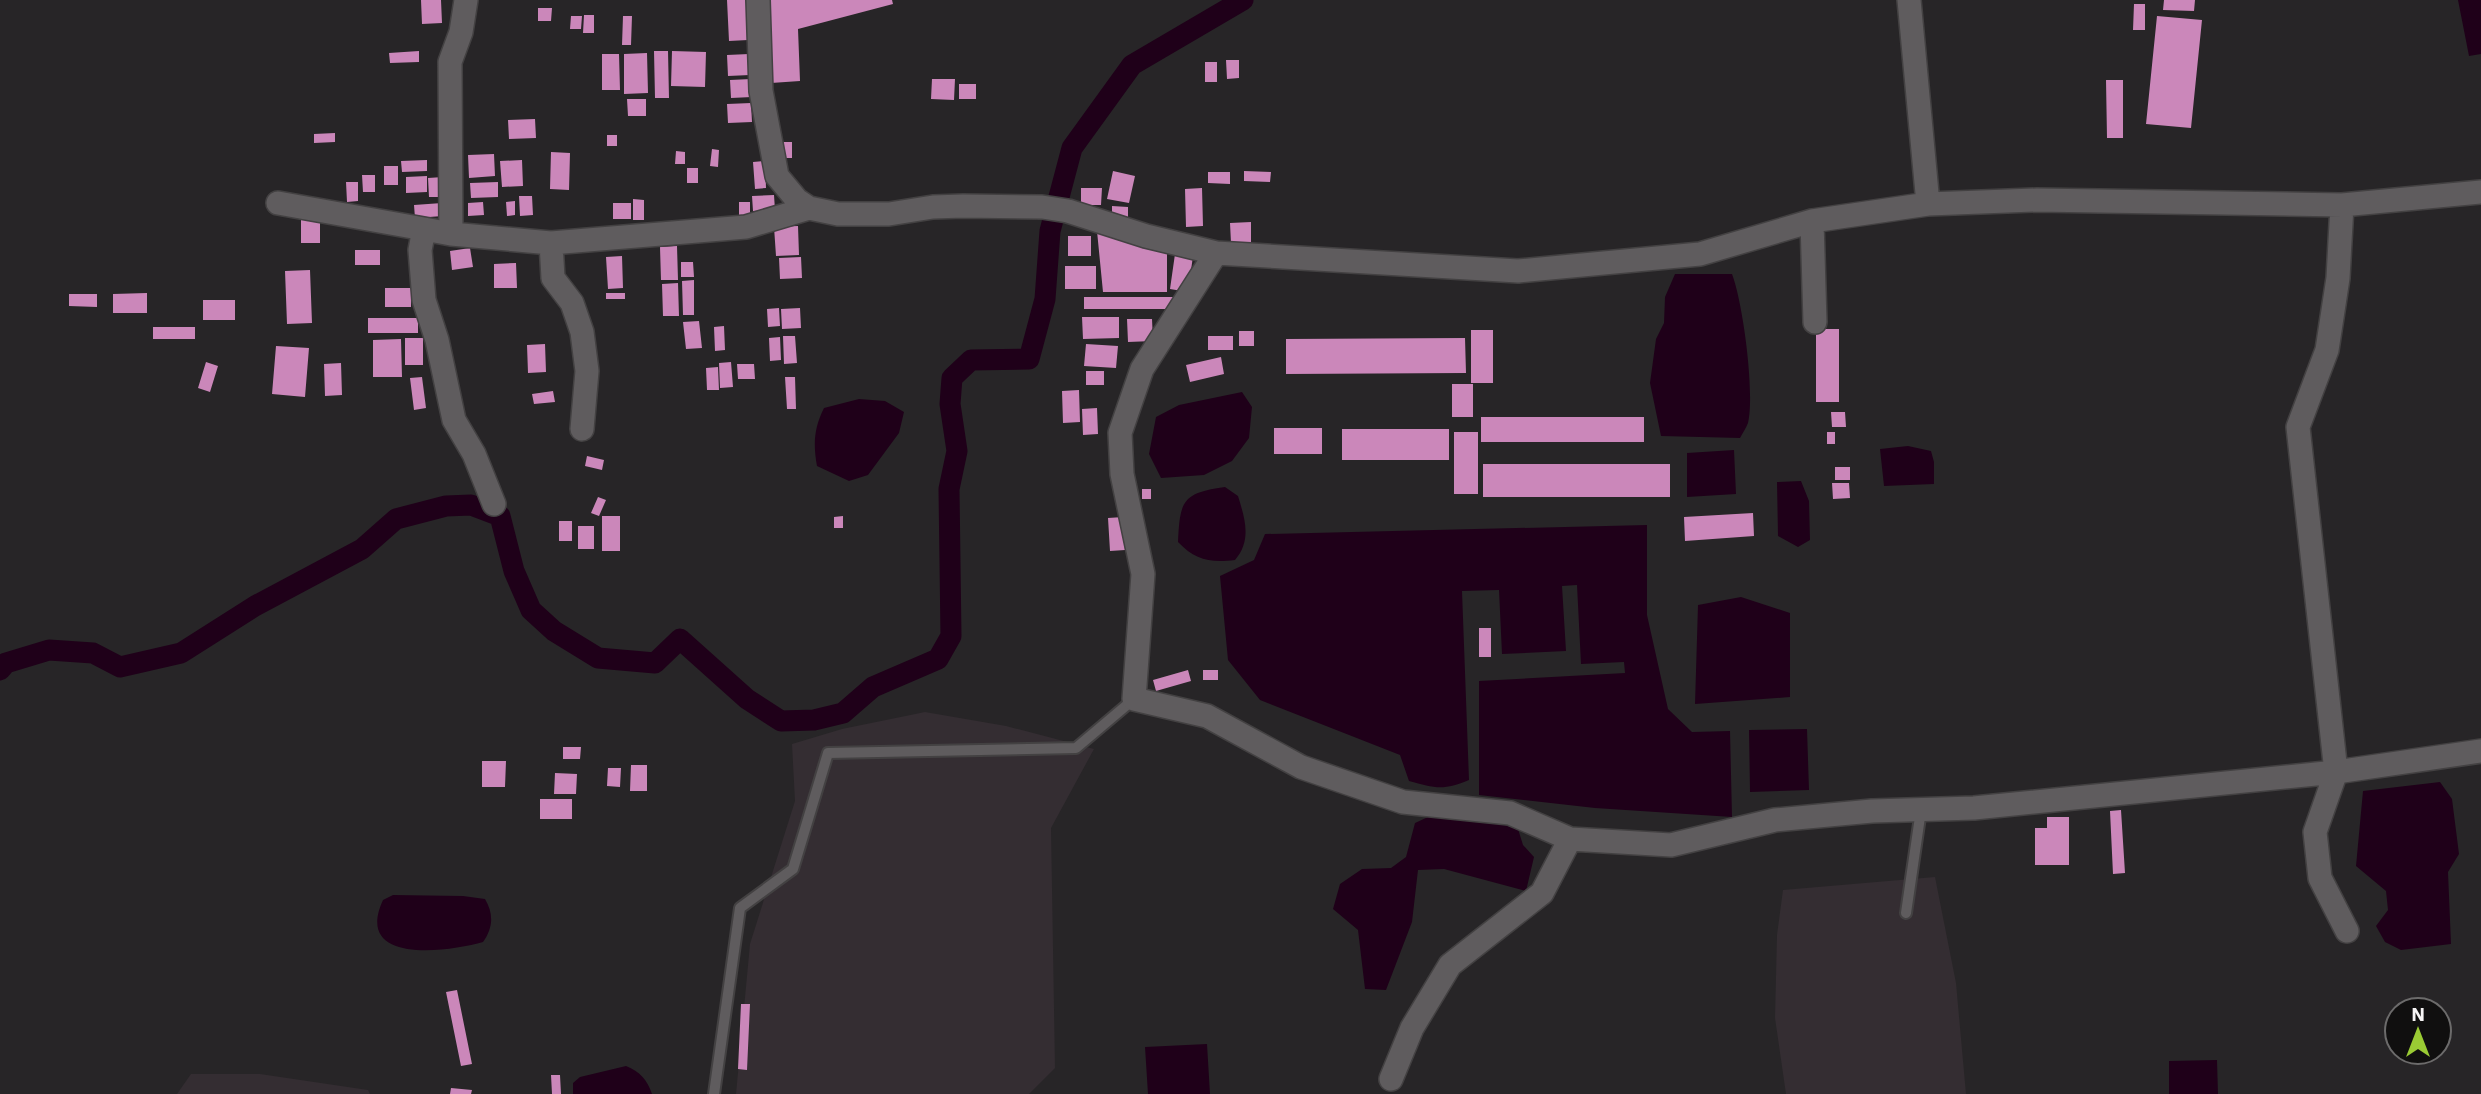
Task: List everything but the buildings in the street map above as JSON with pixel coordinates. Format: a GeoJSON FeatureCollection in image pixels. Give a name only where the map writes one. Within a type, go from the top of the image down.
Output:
{"type":"FeatureCollection","features":[{"type":"Feature","properties":{"kind":"street"},"geometry":{"type":"LineString","coordinates":[[450,234],[450,62],[461,32],[466,0]]}},
{"type":"Feature","properties":{"kind":"street"},"geometry":{"type":"LineString","coordinates":[[758,0],[761,91],[776,176],[797,200],[809,208],[838,215],[889,214],[933,207],[1042,207],[1068,211],[1146,236],[1216,253],[1518,271],[1700,254],[1812,221],[1928,204],[2037,200],[2342,205],[2481,192]]}},
{"type":"Feature","properties":{"kind":"street"},"geometry":{"type":"LineString","coordinates":[[1909,0],[1928,204]]}},
{"type":"Feature","properties":{"kind":"street"},"geometry":{"type":"LineString","coordinates":[[278,203],[450,234],[551,243],[746,227],[809,208]]}},
{"type":"Feature","properties":{"kind":"street"},"geometry":{"type":"LineString","coordinates":[[2342,205],[2338,278],[2327,350],[2298,427],[2336,772],[2315,832],[2320,878],[2347,931]]}},
{"type":"Feature","properties":{"kind":"street"},"geometry":{"type":"LineString","coordinates":[[1812,221],[1815,322]]}},
{"type":"Feature","properties":{"kind":"street"},"geometry":{"type":"LineString","coordinates":[[424,229],[420,250],[424,300],[437,340],[454,420],[474,454],[494,504]]}},
{"type":"Feature","properties":{"kind":"street"},"geometry":{"type":"LineString","coordinates":[[551,243],[553,278],[572,303],[582,332],[587,371],[582,429]]}},
{"type":"Feature","properties":{"kind":"street"},"geometry":{"type":"LineString","coordinates":[[1216,253],[1142,369],[1120,433],[1122,474],[1143,574],[1134,699],[1207,716],[1301,767],[1403,802],[1510,813],[1570,839],[1671,845],[1775,820],[1872,811],[1974,808],[2336,772],[2481,751]]}},
{"type":"Feature","properties":{"kind":"street"},"geometry":{"type":"LineString","coordinates":[[1391,1079],[1412,1028],[1450,965],[1542,893],[1570,839]]}},
{"type":"Feature","properties":{"kind":"lane"},"geometry":{"type":"LineString","coordinates":[[714,1094],[740,908],[793,869],[828,753],[1076,748],[1134,699]]}},
{"type":"Feature","properties":{"kind":"lane"},"geometry":{"type":"LineString","coordinates":[[1906,913],[1921,810]]}},
{"type":"Feature","properties":{"kind":"shaded area"},"geometry":{"type":"Polygon","coordinates":[[[2458,0],[2481,0],[2481,54],[2469,56],[2458,0]]]}},
{"type":"Feature","properties":{"kind":"shaded area"},"geometry":{"type":"Polygon","coordinates":[[[1675,274],[1732,274],[1744,326],[1749,370],[1750,409],[1748,423],[1740,438],[1661,436],[1650,383],[1656,339],[1664,323],[1665,297],[1675,274]]]}},
{"type":"Feature","properties":{"kind":"shaded area"},"geometry":{"type":"Polygon","coordinates":[[[1242,392],[1252,407],[1249,438],[1232,461],[1204,475],[1161,478],[1149,454],[1156,417],[1179,405],[1242,392]]]}},
{"type":"Feature","properties":{"kind":"shaded area"},"geometry":{"type":"Polygon","coordinates":[[[859,399],[885,401],[904,412],[899,433],[868,475],[849,481],[817,466],[815,436],[824,408],[859,399]]]}},
{"type":"Feature","properties":{"kind":"shaded area"},"geometry":{"type":"Polygon","coordinates":[[[1908,446],[1931,451],[1934,484],[1884,486],[1880,449],[1908,446]]]}},
{"type":"Feature","properties":{"kind":"shaded area"},"geometry":{"type":"Polygon","coordinates":[[[1734,450],[1736,494],[1687,497],[1687,453],[1734,450]]]}},
{"type":"Feature","properties":{"kind":"shaded area"},"geometry":{"type":"Polygon","coordinates":[[[1801,481],[1809,501],[1810,540],[1798,547],[1778,536],[1777,482],[1801,481]]]}},
{"type":"Feature","properties":{"kind":"shaded area"},"geometry":{"type":"Polygon","coordinates":[[[1225,487],[1238,496],[1246,529],[1244,545],[1235,560],[1204,559],[1178,542],[1182,508],[1186,501],[1200,492],[1225,487]]]}},
{"type":"Feature","properties":{"kind":"shaded area"},"geometry":{"type":"Polygon","coordinates":[[[1647,525],[1647,615],[1668,709],[1692,732],[1730,731],[1732,817],[1595,808],[1479,795],[1479,681],[1625,673],[1624,662],[1581,664],[1577,585],[1562,586],[1566,651],[1502,654],[1499,590],[1462,591],[1469,780],[1453,786],[1432,787],[1409,781],[1400,755],[1260,700],[1228,660],[1220,576],[1254,560],[1265,534],[1647,525]]]}},
{"type":"Feature","properties":{"kind":"shaded area"},"geometry":{"type":"Polygon","coordinates":[[[1741,597],[1790,613],[1790,697],[1695,704],[1698,605],[1741,597]]]}},
{"type":"Feature","properties":{"kind":"shaded area"},"geometry":{"type":"Polygon","coordinates":[[[925,712],[1006,726],[1094,749],[1051,828],[1055,1068],[1029,1094],[736,1094],[750,944],[795,801],[792,744],[842,729],[925,712]]]}},
{"type":"Feature","properties":{"kind":"shaded area"},"geometry":{"type":"Polygon","coordinates":[[[1807,729],[1809,790],[1750,792],[1749,730],[1807,729]]]}},
{"type":"Feature","properties":{"kind":"shaded area"},"geometry":{"type":"Polygon","coordinates":[[[2440,782],[2452,799],[2459,854],[2448,872],[2451,944],[2401,950],[2385,942],[2376,926],[2388,910],[2386,891],[2356,866],[2363,791],[2440,782]]]}},
{"type":"Feature","properties":{"kind":"shaded area"},"geometry":{"type":"Polygon","coordinates":[[[1428,817],[1488,820],[1518,829],[1523,845],[1534,857],[1526,891],[1444,869],[1418,870],[1412,922],[1386,990],[1365,989],[1358,930],[1333,909],[1340,884],[1362,869],[1391,868],[1406,857],[1415,823],[1428,817]]]}},
{"type":"Feature","properties":{"kind":"shaded area"},"geometry":{"type":"Polygon","coordinates":[[[1935,877],[1956,983],[1966,1094],[1786,1094],[1775,1018],[1777,935],[1783,890],[1935,877]]]}},
{"type":"Feature","properties":{"kind":"shaded area"},"geometry":{"type":"Polygon","coordinates":[[[393,895],[485,899],[491,916],[489,931],[483,942],[448,949],[409,949],[392,944],[381,935],[377,921],[383,900],[393,895]]]}},
{"type":"Feature","properties":{"kind":"shaded area"},"geometry":{"type":"Polygon","coordinates":[[[1207,1044],[1210,1094],[1148,1094],[1145,1047],[1207,1044]]]}},
{"type":"Feature","properties":{"kind":"shaded area"},"geometry":{"type":"Polygon","coordinates":[[[2217,1060],[2218,1094],[2169,1094],[2169,1061],[2217,1060]]]}},
{"type":"Feature","properties":{"kind":"shaded area"},"geometry":{"type":"Polygon","coordinates":[[[626,1066],[642,1077],[652,1094],[573,1094],[573,1083],[580,1077],[626,1066]]]}},
{"type":"Feature","properties":{"kind":"shaded area"},"geometry":{"type":"Polygon","coordinates":[[[191,1074],[260,1074],[368,1090],[370,1094],[177,1094],[191,1074]]]}},
{"type":"Feature","properties":{"kind":"waterway"},"geometry":{"type":"LineString","coordinates":[[0,670],[6,663],[49,650],[93,653],[120,667],[181,653],[255,606],[362,549],[396,519],[446,506],[471,505],[500,516],[514,571],[531,610],[554,631],[598,658],[655,663],[680,639],[747,699],[781,721],[814,720],[843,713],[873,687],[938,659],[951,636],[949,489],[957,451],[950,404],[952,378],[971,360],[1029,359],[1045,299],[1050,231],[1072,148],[1132,65],[1243,0]]}}]}
